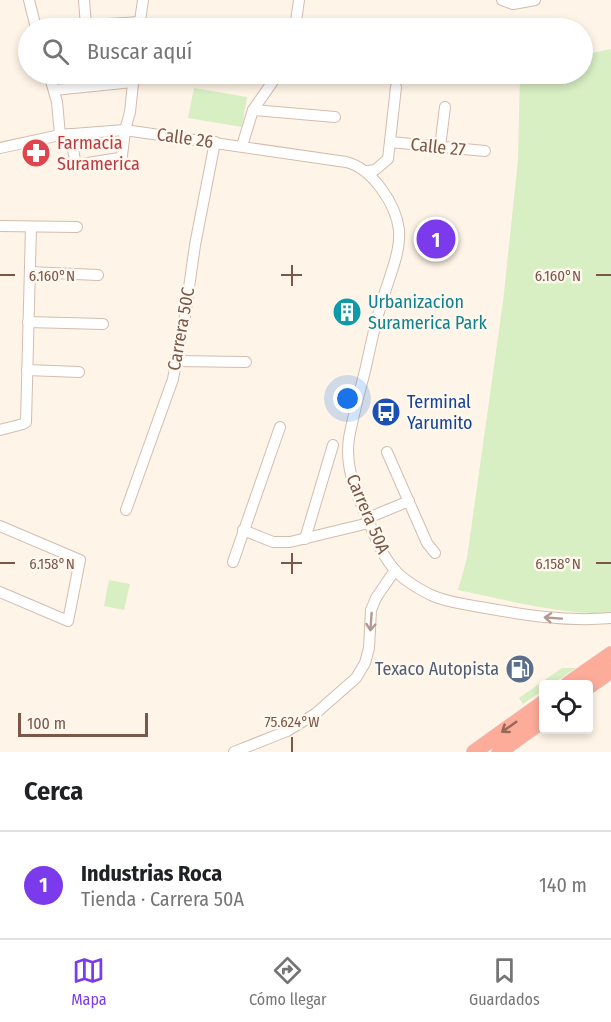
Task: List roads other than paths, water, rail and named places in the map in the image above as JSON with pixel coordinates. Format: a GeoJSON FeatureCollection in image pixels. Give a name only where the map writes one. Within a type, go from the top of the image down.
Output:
{"type":"FeatureCollection","features":[{"type":"Feature","properties":{"kind":"highway"},"geometry":{"type":"LineString","coordinates":[[575,680],[608,662]]}},
{"type":"Feature","properties":{"kind":"highway"},"geometry":{"type":"LineString","coordinates":[[592,680],[608,662]]}},
{"type":"Feature","properties":{"kind":"highway"},"geometry":{"type":"LineString","coordinates":[[474,752],[539,705]]}},
{"type":"Feature","properties":{"kind":"highway"},"geometry":{"type":"LineString","coordinates":[[499,752],[539,723]]}},
{"type":"Feature","properties":{"kind":"street"},"geometry":{"type":"LineString","coordinates":[[29,0],[34,18]]}},
{"type":"Feature","properties":{"kind":"street"},"geometry":{"type":"LineString","coordinates":[[84,0],[85,18]]}},
{"type":"Feature","properties":{"kind":"street"},"geometry":{"type":"LineString","coordinates":[[141,18],[143,0]]}},
{"type":"Feature","properties":{"kind":"street"},"geometry":{"type":"LineString","coordinates":[[296,18],[299,0]]}},
{"type":"Feature","properties":{"kind":"street"},"geometry":{"type":"LineString","coordinates":[[502,0],[513,4],[535,0]]}},
{"type":"Feature","properties":{"kind":"street"},"geometry":{"type":"LineString","coordinates":[[52,84],[76,165],[122,156],[132,84]]}},
{"type":"Feature","properties":{"kind":"street"},"geometry":{"type":"LineString","coordinates":[[54,90],[94,84]]}},
{"type":"Feature","properties":{"kind":"street"},"geometry":{"type":"LineString","coordinates":[[242,146],[253,110],[271,84]]}},
{"type":"Feature","properties":{"kind":"street"},"geometry":{"type":"LineString","coordinates":[[367,171],[381,166],[388,159],[396,87]]}},
{"type":"Feature","properties":{"kind":"street"},"geometry":{"type":"LineString","coordinates":[[440,147],[445,107]]}},
{"type":"Feature","properties":{"kind":"street"},"geometry":{"type":"LineString","coordinates":[[253,110],[335,117]]}},
{"type":"Feature","properties":{"kind":"street","name":"Calle 26"},"geometry":{"type":"LineString","coordinates":[[0,148],[65,134],[125,130],[346,162],[357,164],[367,171]]}},
{"type":"Feature","properties":{"kind":"street","name":"Carrera 50C"},"geometry":{"type":"LineString","coordinates":[[126,510],[173,379],[215,142]]}},
{"type":"Feature","properties":{"kind":"street","name":"Calle 27"},"geometry":{"type":"LineString","coordinates":[[390,142],[486,152]]}},
{"type":"Feature","properties":{"kind":"street","name":"Carrera 50A"},"geometry":{"type":"LineString","coordinates":[[367,171],[395,213],[399,230],[398,247],[377,319],[352,422],[347,454],[349,470],[384,555],[395,570],[432,596],[450,601],[554,619],[611,618]]}},
{"type":"Feature","properties":{"kind":"street"},"geometry":{"type":"LineString","coordinates":[[0,226],[77,227]]}},
{"type":"Feature","properties":{"kind":"street"},"geometry":{"type":"LineString","coordinates":[[0,430],[26,422],[31,226]]}},
{"type":"Feature","properties":{"kind":"street"},"geometry":{"type":"LineString","coordinates":[[30,272],[98,275]]}},
{"type":"Feature","properties":{"kind":"street"},"geometry":{"type":"LineString","coordinates":[[28,322],[102,324]]}},
{"type":"Feature","properties":{"kind":"street"},"geometry":{"type":"LineString","coordinates":[[176,361],[246,362]]}},
{"type":"Feature","properties":{"kind":"street"},"geometry":{"type":"LineString","coordinates":[[27,370],[79,372]]}},
{"type":"Feature","properties":{"kind":"street"},"geometry":{"type":"LineString","coordinates":[[233,562],[280,427]]}},
{"type":"Feature","properties":{"kind":"street"},"geometry":{"type":"LineString","coordinates":[[305,539],[333,445]]}},
{"type":"Feature","properties":{"kind":"street"},"geometry":{"type":"LineString","coordinates":[[387,453],[427,543],[435,553]]}},
{"type":"Feature","properties":{"kind":"street"},"geometry":{"type":"LineString","coordinates":[[243,531],[273,542],[305,539],[368,520],[409,501]]}},
{"type":"Feature","properties":{"kind":"street"},"geometry":{"type":"LineString","coordinates":[[0,526],[80,560],[68,621],[0,592]]}},
{"type":"Feature","properties":{"kind":"street","name":"Carrera 50A"},"geometry":{"type":"LineString","coordinates":[[234,752],[287,731],[315,714],[356,678],[365,663],[369,648],[371,610],[376,598],[395,570]]}},
{"type":"Feature","properties":{"kind":"place","name":"Farmacia Suramerica"},"geometry":{"type":"Point","coordinates":[36,153]}},
{"type":"Feature","properties":{"kind":"place","name":"Industrias Roca"},"geometry":{"type":"Point","coordinates":[436,239]}},
{"type":"Feature","properties":{"kind":"place","name":"Urbanizacion Suramerica Park"},"geometry":{"type":"Point","coordinates":[347,312]}},
{"type":"Feature","properties":{"kind":"place","name":"Terminal Yarumito"},"geometry":{"type":"Point","coordinates":[386,412]}},
{"type":"Feature","properties":{"kind":"place","name":"Texaco Autopista"},"geometry":{"type":"Point","coordinates":[520,669]}}]}
